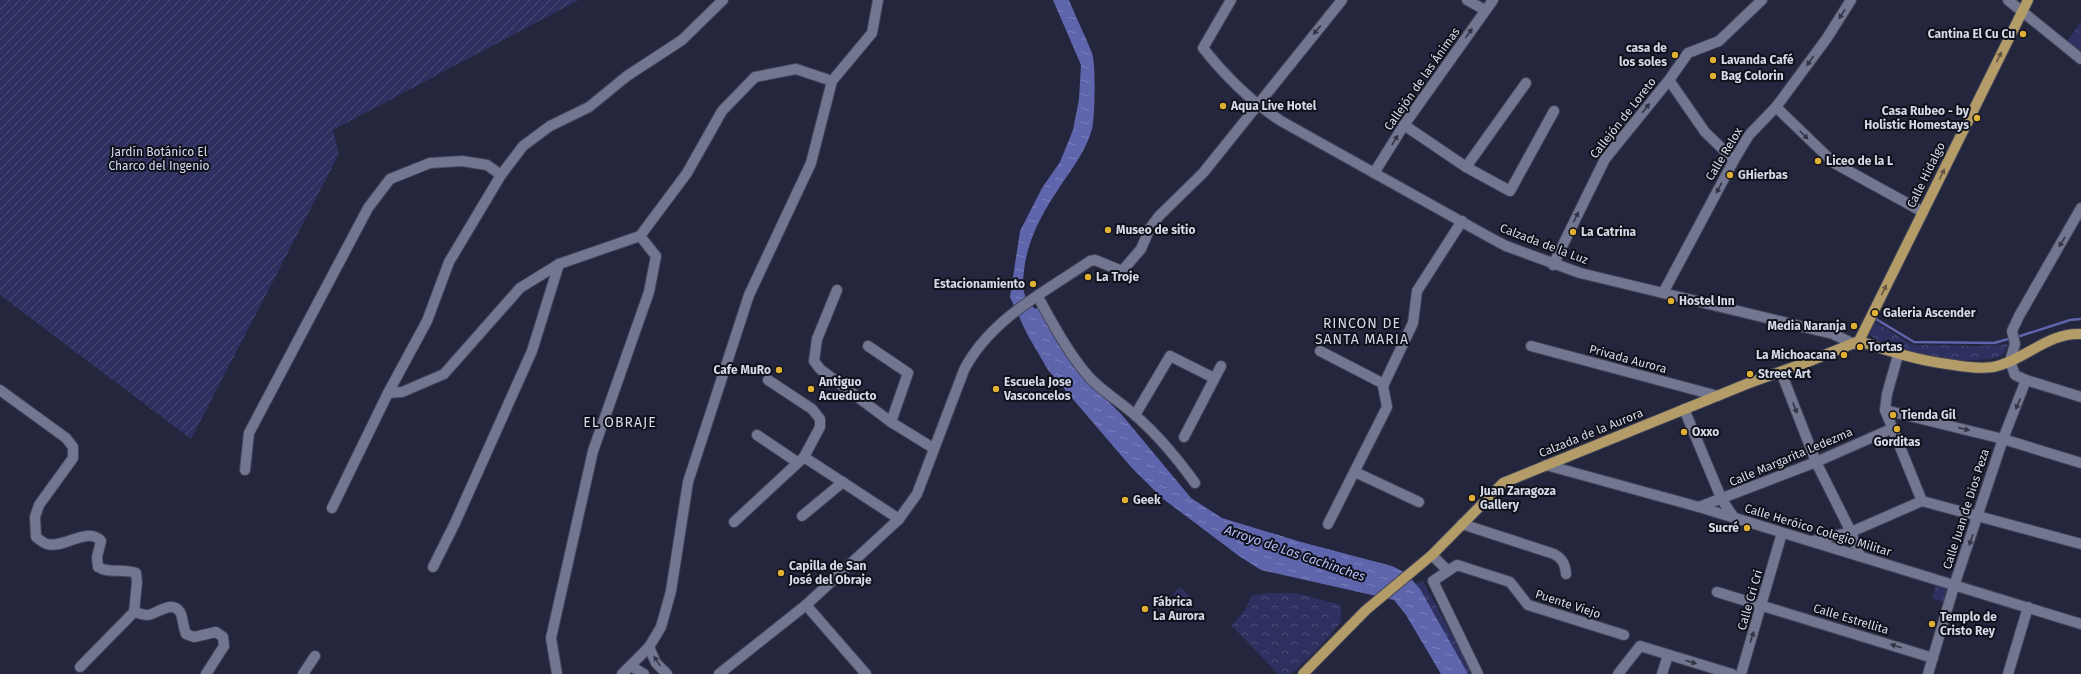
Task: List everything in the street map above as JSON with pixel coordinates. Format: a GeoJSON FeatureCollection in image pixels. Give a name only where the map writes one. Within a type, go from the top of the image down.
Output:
{"type":"FeatureCollection","features":[{"type":"Feature","properties":{"kind":"main road","name":"Calle Hidalgo"},"geometry":{"type":"LineString","coordinates":[[1857,342],[2028,0]]}},
{"type":"Feature","properties":{"kind":"main road","name":"Calzada de la Luz"},"geometry":{"type":"LineString","coordinates":[[1857,342],[1898,355],[1927,361],[1971,367],[1993,367],[2010,361],[2051,340],[2081,334]]}},
{"type":"Feature","properties":{"kind":"main road","name":"Calzada de la Aurora"},"geometry":{"type":"LineString","coordinates":[[1303,674],[1369,607],[1432,555],[1503,483],[1684,409],[1857,342]]}},
{"type":"Feature","properties":{"kind":"street"},"geometry":{"type":"LineString","coordinates":[[332,508],[388,393],[427,321],[449,262],[501,175],[523,146],[550,126],[589,107],[627,76],[682,40],[724,0]]}},
{"type":"Feature","properties":{"kind":"street"},"geometry":{"type":"LineString","coordinates":[[622,674],[649,647],[661,626],[671,591],[688,482],[749,295],[811,163],[832,81],[872,33],[879,2],[878,0]]}},
{"type":"Feature","properties":{"kind":"street","name":"Calzada de la Luz"},"geometry":{"type":"LineString","coordinates":[[1232,0],[1203,48],[1222,72],[1258,106],[1374,173],[1506,246],[1580,274],[1833,334],[1857,342]]}},
{"type":"Feature","properties":{"kind":"street"},"geometry":{"type":"LineString","coordinates":[[719,674],[806,605],[899,519],[917,494],[933,448],[969,360],[993,331],[1011,313],[1090,261],[1095,260],[1122,271],[1141,250],[1150,228],[1159,216],[1203,173],[1342,0]]}},
{"type":"Feature","properties":{"kind":"street"},"geometry":{"type":"LineString","coordinates":[[1467,0],[1485,10]]}},
{"type":"Feature","properties":{"kind":"street","name":"Callejón de las Ánimas"},"geometry":{"type":"LineString","coordinates":[[1374,173],[1404,125],[1493,0]]}},
{"type":"Feature","properties":{"kind":"street","name":"Callejón de Loreto"},"geometry":{"type":"LineString","coordinates":[[1553,264],[1605,159],[1669,80],[1688,52],[1713,45],[1738,24],[1762,0]]}},
{"type":"Feature","properties":{"kind":"street","name":"Calle Relox"},"geometry":{"type":"LineString","coordinates":[[1663,293],[1734,160],[1749,135],[1776,107],[1827,38],[1851,0]]}},
{"type":"Feature","properties":{"kind":"street"},"geometry":{"type":"LineString","coordinates":[[2008,0],[2081,60]]}},
{"type":"Feature","properties":{"kind":"street"},"geometry":{"type":"LineString","coordinates":[[388,393],[402,392],[444,374],[520,288],[559,264],[640,236],[687,173],[722,111],[755,77],[796,69],[832,81]]}},
{"type":"Feature","properties":{"kind":"street"},"geometry":{"type":"LineString","coordinates":[[1669,80],[1705,132],[1734,160]]}},
{"type":"Feature","properties":{"kind":"street"},"geometry":{"type":"LineString","coordinates":[[1466,167],[1526,83]]}},
{"type":"Feature","properties":{"kind":"street"},"geometry":{"type":"LineString","coordinates":[[1776,107],[1834,163],[1923,212]]}},
{"type":"Feature","properties":{"kind":"street"},"geometry":{"type":"LineString","coordinates":[[1404,125],[1466,167],[1510,191],[1554,111]]}},
{"type":"Feature","properties":{"kind":"street"},"geometry":{"type":"LineString","coordinates":[[245,470],[249,433],[368,208],[390,179],[430,163],[462,161],[487,165],[501,175]]}},
{"type":"Feature","properties":{"kind":"street"},"geometry":{"type":"LineString","coordinates":[[2081,208],[2028,298],[2012,331],[2015,344],[2010,361],[2015,375],[2026,380],[2081,397]]}},
{"type":"Feature","properties":{"kind":"street"},"geometry":{"type":"LineString","coordinates":[[1328,524],[1387,407],[1383,390],[1384,384],[1413,323],[1417,291],[1420,284],[1462,221]]}},
{"type":"Feature","properties":{"kind":"street"},"geometry":{"type":"LineString","coordinates":[[557,674],[552,638],[593,451],[648,292],[656,256],[640,236]]}},
{"type":"Feature","properties":{"kind":"street"},"geometry":{"type":"LineString","coordinates":[[433,568],[455,523],[532,351],[559,264]]}},
{"type":"Feature","properties":{"kind":"street"},"geometry":{"type":"LineString","coordinates":[[837,290],[817,339],[814,361],[820,369],[891,422],[933,448]]}},
{"type":"Feature","properties":{"kind":"street"},"geometry":{"type":"LineString","coordinates":[[1036,297],[1059,335],[1089,377],[1116,401],[1135,415],[1175,455],[1195,483]]}},
{"type":"Feature","properties":{"kind":"street"},"geometry":{"type":"LineString","coordinates":[[868,346],[908,373],[891,422]]}},
{"type":"Feature","properties":{"kind":"street","name":"Privada Aurora"},"geometry":{"type":"LineString","coordinates":[[1531,346],[1718,396]]}},
{"type":"Feature","properties":{"kind":"street"},"geometry":{"type":"LineString","coordinates":[[1320,351],[1384,384]]}},
{"type":"Feature","properties":{"kind":"street"},"geometry":{"type":"LineString","coordinates":[[1898,355],[1887,394],[1885,410],[1891,429],[1922,501]]}},
{"type":"Feature","properties":{"kind":"street"},"geometry":{"type":"LineString","coordinates":[[1135,415],[1170,356],[1214,378]]}},
{"type":"Feature","properties":{"kind":"street"},"geometry":{"type":"LineString","coordinates":[[1184,437],[1220,366]]}},
{"type":"Feature","properties":{"kind":"street"},"geometry":{"type":"LineString","coordinates":[[1780,372],[1816,462],[1851,532],[1860,556]]}},
{"type":"Feature","properties":{"kind":"street"},"geometry":{"type":"LineString","coordinates":[[734,522],[800,460],[820,426],[820,420],[812,409],[768,380]]}},
{"type":"Feature","properties":{"kind":"street","name":"Calle Juan de Dios Peza"},"geometry":{"type":"LineString","coordinates":[[1928,674],[1954,586],[1979,517],[2003,439],[2026,380]]}},
{"type":"Feature","properties":{"kind":"street"},"geometry":{"type":"LineString","coordinates":[[0,390],[66,438],[73,447],[73,458],[39,505],[35,517],[36,536],[46,544],[55,545],[91,535],[101,541],[97,557],[98,567],[105,571],[127,570],[136,573],[137,582],[134,612],[80,667]]}},
{"type":"Feature","properties":{"kind":"street"},"geometry":{"type":"LineString","coordinates":[[1684,409],[1722,500],[1735,518]]}},
{"type":"Feature","properties":{"kind":"street"},"geometry":{"type":"LineString","coordinates":[[1885,410],[2003,439],[2081,464]]}},
{"type":"Feature","properties":{"kind":"street","name":"Calle Margarita Ledezma"},"geometry":{"type":"LineString","coordinates":[[1699,507],[1722,500],[1816,462],[1891,429]]}},
{"type":"Feature","properties":{"kind":"street"},"geometry":{"type":"LineString","coordinates":[[757,435],[800,460],[843,482],[899,519]]}},
{"type":"Feature","properties":{"kind":"street","name":"Calle Heróico Colegio Militar"},"geometry":{"type":"LineString","coordinates":[[1546,465],[1699,507],[2081,624]]}},
{"type":"Feature","properties":{"kind":"street"},"geometry":{"type":"LineString","coordinates":[[1355,472],[1418,502]]}},
{"type":"Feature","properties":{"kind":"street"},"geometry":{"type":"LineString","coordinates":[[802,516],[843,482]]}},
{"type":"Feature","properties":{"kind":"street"},"geometry":{"type":"LineString","coordinates":[[1811,541],[1851,532],[1922,501],[2081,544]]}},
{"type":"Feature","properties":{"kind":"street"},"geometry":{"type":"LineString","coordinates":[[1462,524],[1554,554],[1560,557],[1564,563],[1566,574]]}},
{"type":"Feature","properties":{"kind":"street","name":"Calle Cri Cri"},"geometry":{"type":"LineString","coordinates":[[1741,674],[1782,533]]}},
{"type":"Feature","properties":{"kind":"street"},"geometry":{"type":"LineString","coordinates":[[1432,555],[1448,571]]}},
{"type":"Feature","properties":{"kind":"street","name":"Puente Viejo"},"geometry":{"type":"LineString","coordinates":[[1478,674],[1433,581],[1457,565],[1510,582],[1528,605],[1624,635]]}},
{"type":"Feature","properties":{"kind":"street","name":"Calle Estrellita"},"geometry":{"type":"LineString","coordinates":[[1717,592],[1933,658]]}},
{"type":"Feature","properties":{"kind":"street"},"geometry":{"type":"LineString","coordinates":[[806,605],[866,674]]}},
{"type":"Feature","properties":{"kind":"street"},"geometry":{"type":"LineString","coordinates":[[134,612],[147,615],[167,608],[175,608],[180,612],[182,626],[186,634],[194,637],[216,632],[223,637],[224,646],[206,674]]}},
{"type":"Feature","properties":{"kind":"street"},"geometry":{"type":"LineString","coordinates":[[2008,674],[2028,608]]}},
{"type":"Feature","properties":{"kind":"street"},"geometry":{"type":"LineString","coordinates":[[1618,674],[1640,646],[1732,674]]}},
{"type":"Feature","properties":{"kind":"street"},"geometry":{"type":"LineString","coordinates":[[649,647],[656,663],[667,674]]}},
{"type":"Feature","properties":{"kind":"street"},"geometry":{"type":"LineString","coordinates":[[1662,674],[1668,655]]}},
{"type":"Feature","properties":{"kind":"street"},"geometry":{"type":"LineString","coordinates":[[303,674],[315,656]]}},
{"type":"Feature","properties":{"kind":"street"},"geometry":{"type":"LineString","coordinates":[[631,666],[644,674]]}},
{"type":"Feature","properties":{"kind":"green space","name":"Jardín Botánico El Charco del Ingenio"},"geometry":{"type":"Polygon","coordinates":[[[0,0],[579,0],[333,130],[339,154],[191,439],[0,295],[0,0]]]}},
{"type":"Feature","properties":{"kind":"green space"},"geometry":{"type":"Polygon","coordinates":[[[2081,21],[2081,59],[2064,46],[2081,21]]]}},
{"type":"Feature","properties":{"kind":"green space"},"geometry":{"type":"Polygon","coordinates":[[[1874,321],[1913,345],[1983,346],[2008,344],[2002,355],[1989,359],[1960,360],[1928,356],[1899,350],[1880,342],[1867,333],[1874,321]]]}},
{"type":"Feature","properties":{"kind":"green space"},"geometry":{"type":"Polygon","coordinates":[[[1423,581],[1473,674],[1466,674],[1415,584],[1423,581]]]}},
{"type":"Feature","properties":{"kind":"green space"},"geometry":{"type":"Polygon","coordinates":[[[1937,582],[1953,587],[1948,604],[1932,598],[1937,582]]]}},
{"type":"Feature","properties":{"kind":"green space"},"geometry":{"type":"Polygon","coordinates":[[[1181,587],[1194,602],[1186,609],[1173,594],[1181,587]]]}},
{"type":"Feature","properties":{"kind":"green space"},"geometry":{"type":"Polygon","coordinates":[[[1297,593],[1341,605],[1341,622],[1316,651],[1291,674],[1278,674],[1232,626],[1246,608],[1252,595],[1297,593]]]}},
{"type":"Feature","properties":{"kind":"water","name":"Arroyo de Las Cachinches"},"geometry":{"type":"Polygon","coordinates":[[[1053,0],[1069,0],[1092,53],[1095,79],[1094,114],[1092,129],[1084,150],[1049,203],[1033,235],[1026,258],[1023,277],[1025,296],[1035,309],[1040,306],[1095,388],[1122,415],[1191,498],[1222,518],[1301,542],[1392,566],[1406,573],[1420,589],[1468,674],[1441,674],[1406,615],[1394,600],[1261,570],[1239,556],[1162,498],[1131,467],[1048,370],[1027,334],[1010,297],[1020,231],[1042,188],[1060,162],[1073,130],[1079,99],[1081,65],[1053,0]]]}},
{"type":"Feature","properties":{"kind":"waterway"},"geometry":{"type":"LineString","coordinates":[[1876,319],[1914,342],[1994,343],[2012,338]]}},
{"type":"Feature","properties":{"kind":"waterway"},"geometry":{"type":"LineString","coordinates":[[2017,337],[2070,320],[2081,319]]}},
{"type":"Feature","properties":{"kind":"place","name":"Cantina El Cu Cu"},"geometry":{"type":"Point","coordinates":[2023,34]}},
{"type":"Feature","properties":{"kind":"place","name":"casa de los soles"},"geometry":{"type":"Point","coordinates":[1675,55]}},
{"type":"Feature","properties":{"kind":"place","name":"Lavanda Café"},"geometry":{"type":"Point","coordinates":[1713,60]}},
{"type":"Feature","properties":{"kind":"place","name":"Bag Colorin"},"geometry":{"type":"Point","coordinates":[1713,76]}},
{"type":"Feature","properties":{"kind":"place","name":"Aqua Live Hotel"},"geometry":{"type":"Point","coordinates":[1223,106]}},
{"type":"Feature","properties":{"kind":"place","name":"Casa Rubeo - by Holistic Homestays"},"geometry":{"type":"Point","coordinates":[1977,118]}},
{"type":"Feature","properties":{"kind":"place","name":"Liceo de la L"},"geometry":{"type":"Point","coordinates":[1818,161]}},
{"type":"Feature","properties":{"kind":"place","name":"GHierbas"},"geometry":{"type":"Point","coordinates":[1730,175]}},
{"type":"Feature","properties":{"kind":"place","name":"Museo de sitio"},"geometry":{"type":"Point","coordinates":[1108,230]}},
{"type":"Feature","properties":{"kind":"place","name":"La Catrina"},"geometry":{"type":"Point","coordinates":[1573,232]}},
{"type":"Feature","properties":{"kind":"place","name":"La Troje"},"geometry":{"type":"Point","coordinates":[1088,277]}},
{"type":"Feature","properties":{"kind":"place","name":"Estacionamiento"},"geometry":{"type":"Point","coordinates":[1033,284]}},
{"type":"Feature","properties":{"kind":"place","name":"Hostel Inn"},"geometry":{"type":"Point","coordinates":[1671,301]}},
{"type":"Feature","properties":{"kind":"place","name":"Galeria Ascender"},"geometry":{"type":"Point","coordinates":[1875,313]}},
{"type":"Feature","properties":{"kind":"place","name":"Media Naranja"},"geometry":{"type":"Point","coordinates":[1854,326]}},
{"type":"Feature","properties":{"kind":"place","name":"Tortas"},"geometry":{"type":"Point","coordinates":[1860,347]}},
{"type":"Feature","properties":{"kind":"place","name":"La Michoacana"},"geometry":{"type":"Point","coordinates":[1844,355]}},
{"type":"Feature","properties":{"kind":"place","name":"Cafe MuRo"},"geometry":{"type":"Point","coordinates":[779,370]}},
{"type":"Feature","properties":{"kind":"place","name":"Street Art"},"geometry":{"type":"Point","coordinates":[1750,374]}},
{"type":"Feature","properties":{"kind":"place","name":"Antiguo Acueducto"},"geometry":{"type":"Point","coordinates":[811,389]}},
{"type":"Feature","properties":{"kind":"place","name":"Escuela Jose Vasconcelos"},"geometry":{"type":"Point","coordinates":[996,389]}},
{"type":"Feature","properties":{"kind":"place","name":"Tienda Gil"},"geometry":{"type":"Point","coordinates":[1893,415]}},
{"type":"Feature","properties":{"kind":"place","name":"Gorditas"},"geometry":{"type":"Point","coordinates":[1897,429]}},
{"type":"Feature","properties":{"kind":"place","name":"Oxxo"},"geometry":{"type":"Point","coordinates":[1684,432]}},
{"type":"Feature","properties":{"kind":"place","name":"Juan Zaragoza Gallery"},"geometry":{"type":"Point","coordinates":[1472,498]}},
{"type":"Feature","properties":{"kind":"place","name":"Geek"},"geometry":{"type":"Point","coordinates":[1125,500]}},
{"type":"Feature","properties":{"kind":"place","name":"Sucré"},"geometry":{"type":"Point","coordinates":[1747,528]}},
{"type":"Feature","properties":{"kind":"place","name":"Capilla de San José del Obraje"},"geometry":{"type":"Point","coordinates":[781,573]}},
{"type":"Feature","properties":{"kind":"place","name":"Fábrica La Aurora"},"geometry":{"type":"Point","coordinates":[1145,609]}},
{"type":"Feature","properties":{"kind":"place","name":"Templo de Cristo Rey"},"geometry":{"type":"Point","coordinates":[1932,624]}},
{"type":"Feature","properties":{"kind":"district","name":"RINCON DE SANTA MARIA"},"geometry":{"type":"Point","coordinates":[1362,332]}},
{"type":"Feature","properties":{"kind":"district","name":"EL OBRAJE"},"geometry":{"type":"Point","coordinates":[620,422]}}]}
